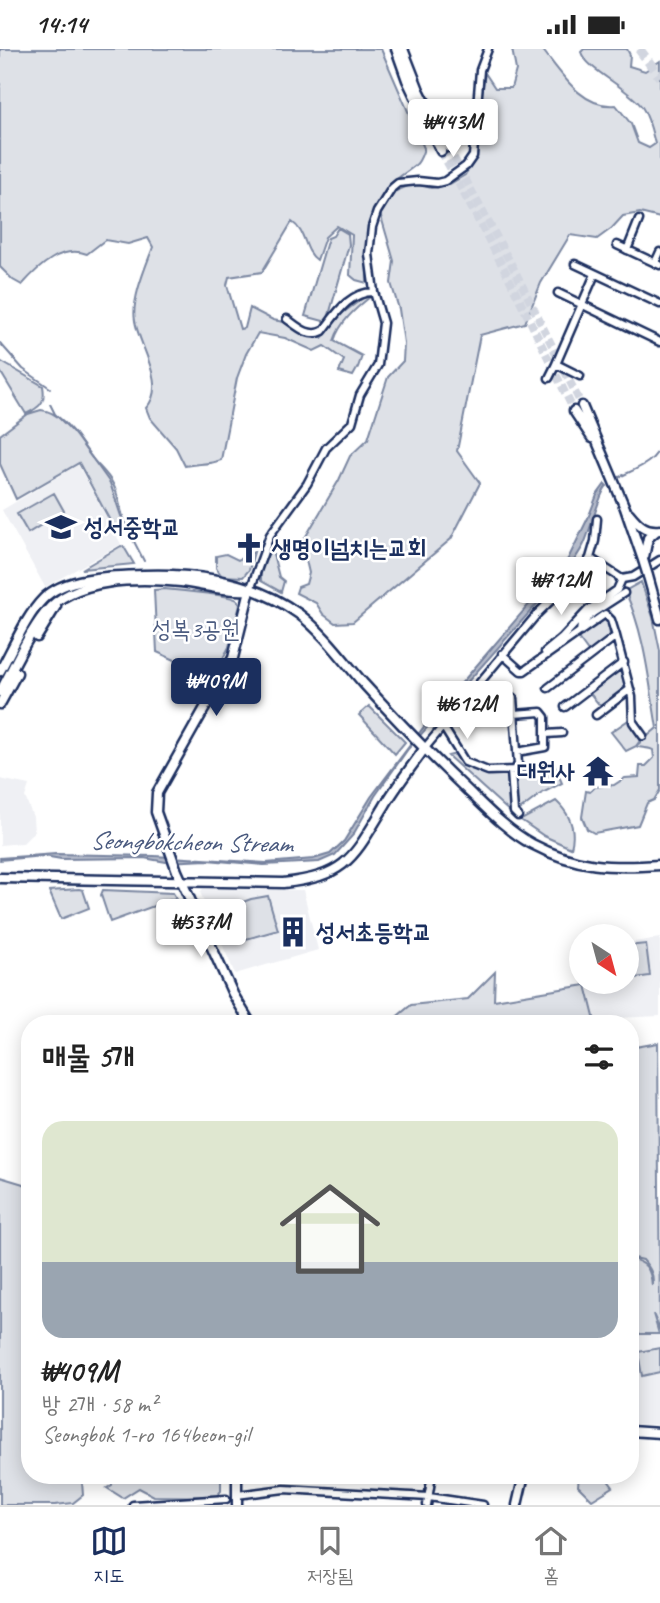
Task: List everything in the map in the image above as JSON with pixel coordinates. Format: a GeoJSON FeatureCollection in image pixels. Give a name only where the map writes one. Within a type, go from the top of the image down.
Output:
{"type":"FeatureCollection","features":[{"type":"Feature","properties":{"kind":"street"},"geometry":{"type":"LineString","coordinates":[[396,49],[413,94],[445,149],[403,49]]}},
{"type":"Feature","properties":{"kind":"street"},"geometry":{"type":"LineString","coordinates":[[246,1015],[233,994],[166,844],[156,812],[157,793],[231,660],[250,590],[270,535],[307,484],[326,448],[352,423],[360,395],[378,365],[383,323],[374,292],[369,254],[375,222],[386,197],[398,183],[444,181],[466,166],[473,156],[480,70],[488,49]]}},
{"type":"Feature","properties":{"kind":"street"},"geometry":{"type":"LineString","coordinates":[[627,250],[639,221]]}},
{"type":"Feature","properties":{"kind":"street"},"geometry":{"type":"LineString","coordinates":[[617,245],[658,264],[660,252]]}},
{"type":"Feature","properties":{"kind":"street"},"geometry":{"type":"LineString","coordinates":[[575,264],[660,304]]}},
{"type":"Feature","properties":{"kind":"street"},"geometry":{"type":"LineString","coordinates":[[549,378],[595,274]]}},
{"type":"Feature","properties":{"kind":"street"},"geometry":{"type":"LineString","coordinates":[[287,319],[307,332],[317,334],[323,331],[349,300],[366,292],[374,292]]}},
{"type":"Feature","properties":{"kind":"street"},"geometry":{"type":"LineString","coordinates":[[558,293],[660,342]]}},
{"type":"Feature","properties":{"kind":"street"},"geometry":{"type":"LineString","coordinates":[[556,363],[580,376]]}},
{"type":"Feature","properties":{"kind":"street"},"geometry":{"type":"LineString","coordinates":[[582,406],[625,507],[660,619]]}},
{"type":"Feature","properties":{"kind":"street"},"geometry":{"type":"LineString","coordinates":[[574,411],[602,452]]}},
{"type":"Feature","properties":{"kind":"street"},"geometry":{"type":"LineString","coordinates":[[625,507],[643,528],[658,531]]}},
{"type":"Feature","properties":{"kind":"street"},"geometry":{"type":"LineString","coordinates":[[0,878],[283,883],[315,878],[337,868],[362,846],[421,746],[590,558],[597,519]]}},
{"type":"Feature","properties":{"kind":"street"},"geometry":{"type":"LineString","coordinates":[[643,560],[648,538],[658,531]]}},
{"type":"Feature","properties":{"kind":"street"},"geometry":{"type":"LineString","coordinates":[[590,558],[622,579],[633,577],[660,560]]}},
{"type":"Feature","properties":{"kind":"street"},"geometry":{"type":"LineString","coordinates":[[0,671],[42,599],[69,583],[112,576],[175,574],[241,585],[282,604],[310,624],[410,735],[475,799],[518,835],[566,858],[600,867],[658,864]]}},
{"type":"Feature","properties":{"kind":"street"},"geometry":{"type":"LineString","coordinates":[[533,666],[534,661],[562,638],[588,610],[617,590],[622,579]]}},
{"type":"Feature","properties":{"kind":"street"},"geometry":{"type":"LineString","coordinates":[[0,692],[42,613],[66,595],[89,586],[147,581],[250,590]]}},
{"type":"Feature","properties":{"kind":"street"},"geometry":{"type":"LineString","coordinates":[[0,683],[42,613],[60,592],[80,582]]}},
{"type":"Feature","properties":{"kind":"street"},"geometry":{"type":"LineString","coordinates":[[502,655],[520,671],[533,666],[580,632],[624,593]]}},
{"type":"Feature","properties":{"kind":"street"},"geometry":{"type":"LineString","coordinates":[[0,704],[41,630],[66,595]]}},
{"type":"Feature","properties":{"kind":"street"},"geometry":{"type":"LineString","coordinates":[[603,611],[611,620],[624,662],[632,697],[633,722],[643,736]]}},
{"type":"Feature","properties":{"kind":"street"},"geometry":{"type":"LineString","coordinates":[[548,688],[616,636]]}},
{"type":"Feature","properties":{"kind":"street"},"geometry":{"type":"LineString","coordinates":[[565,707],[624,662]]}},
{"type":"Feature","properties":{"kind":"street"},"geometry":{"type":"LineString","coordinates":[[596,715],[629,690]]}},
{"type":"Feature","properties":{"kind":"street"},"geometry":{"type":"LineString","coordinates":[[442,725],[465,762],[488,771],[515,770],[518,764],[513,698]]}},
{"type":"Feature","properties":{"kind":"street"},"geometry":{"type":"LineString","coordinates":[[514,714],[544,714],[546,734],[545,747],[517,752]]}},
{"type":"Feature","properties":{"kind":"street"},"geometry":{"type":"LineString","coordinates":[[546,734],[562,733]]}},
{"type":"Feature","properties":{"kind":"street"},"geometry":{"type":"LineString","coordinates":[[510,771],[514,812],[518,816]]}},
{"type":"Feature","properties":{"kind":"street"},"geometry":{"type":"LineString","coordinates":[[639,1432],[660,1433]]}},
{"type":"Feature","properties":{"kind":"street"},"geometry":{"type":"LineString","coordinates":[[428,1502],[431,1484]]}},
{"type":"Feature","properties":{"kind":"street"},"geometry":{"type":"LineString","coordinates":[[517,1505],[522,1484]]}},
{"type":"Feature","properties":{"kind":"street"},"geometry":{"type":"LineString","coordinates":[[237,1499],[284,1489],[483,1505]]}},
{"type":"Feature","properties":{"kind":"street"},"geometry":{"type":"LineString","coordinates":[[133,1505],[226,1499]]}},
{"type":"Feature","properties":{"kind":"shaded area","name":"성서중학교"},"geometry":{"type":"Polygon","coordinates":[[[78,465],[121,544],[45,587],[2,510],[78,465]]]}},
{"type":"Feature","properties":{"kind":"shaded area"},"geometry":{"type":"Polygon","coordinates":[[[0,779],[29,785],[25,797],[33,817],[34,832],[23,843],[0,845],[0,779]]]}},
{"type":"Feature","properties":{"kind":"shaded area"},"geometry":{"type":"Polygon","coordinates":[[[203,889],[303,890],[318,950],[235,974],[200,892],[203,889]]]}},
{"type":"Feature","properties":{"kind":"shaded area"},"geometry":{"type":"Polygon","coordinates":[[[660,938],[660,1016],[594,1015],[590,994],[639,994],[639,941],[660,938]]]}},
{"type":"Feature","properties":{"kind":"shaded area"},"geometry":{"type":"Polygon","coordinates":[[[639,1334],[660,1334],[660,1425],[639,1424],[639,1334]]]}},
{"type":"Feature","properties":{"kind":"green space"},"geometry":{"type":"Polygon","coordinates":[[[0,49],[381,49],[424,148],[416,164],[386,191],[373,215],[368,241],[367,283],[350,275],[352,235],[337,226],[325,237],[317,260],[292,222],[262,272],[229,277],[227,285],[240,329],[245,328],[250,308],[273,320],[289,323],[310,335],[322,338],[340,315],[366,296],[370,297],[344,322],[334,341],[362,356],[353,376],[339,372],[344,360],[324,346],[314,351],[285,338],[258,333],[237,378],[221,460],[185,466],[176,448],[150,418],[146,408],[152,399],[153,377],[134,313],[140,283],[153,247],[148,238],[128,244],[105,240],[87,254],[68,252],[59,255],[43,264],[22,285],[0,267],[0,49]]]}},
{"type":"Feature","properties":{"kind":"green space"},"geometry":{"type":"Polygon","coordinates":[[[512,49],[542,49],[573,87],[583,95],[604,105],[616,105],[631,124],[638,143],[649,148],[655,144],[642,107],[591,65],[581,52],[584,49],[627,49],[630,55],[629,66],[645,71],[660,61],[660,218],[640,213],[623,216],[597,239],[570,235],[541,283],[525,323],[480,335],[457,451],[480,483],[451,539],[353,622],[335,623],[323,614],[316,603],[296,593],[298,587],[306,584],[309,573],[302,543],[350,456],[368,439],[388,377],[403,361],[404,343],[399,309],[391,283],[394,261],[380,213],[396,191],[415,183],[431,188],[448,185],[465,175],[477,154],[479,111],[485,73],[495,88],[511,88],[516,70],[512,49]]]}},
{"type":"Feature","properties":{"kind":"green space"},"geometry":{"type":"Polygon","coordinates":[[[338,228],[348,234],[349,245],[327,322],[305,316],[328,238],[333,236],[338,228]]]}},
{"type":"Feature","properties":{"kind":"green space"},"geometry":{"type":"Polygon","coordinates":[[[0,361],[43,386],[44,397],[38,407],[26,414],[0,371],[0,361]]]}},
{"type":"Feature","properties":{"kind":"green space"},"geometry":{"type":"Polygon","coordinates":[[[41,410],[64,422],[109,477],[127,527],[116,532],[79,463],[16,499],[0,464],[0,435],[28,414],[41,410]]]}},
{"type":"Feature","properties":{"kind":"green space"},"geometry":{"type":"Polygon","coordinates":[[[54,493],[64,511],[28,533],[17,514],[54,493]]]}},
{"type":"Feature","properties":{"kind":"green space"},"geometry":{"type":"Polygon","coordinates":[[[121,546],[134,564],[82,569],[121,546]]]}},
{"type":"Feature","properties":{"kind":"green space"},"geometry":{"type":"Polygon","coordinates":[[[254,552],[249,570],[243,577],[222,576],[216,568],[216,556],[226,554],[238,560],[254,552]]]}},
{"type":"Feature","properties":{"kind":"green space"},"geometry":{"type":"Polygon","coordinates":[[[269,552],[273,554],[279,577],[284,581],[281,592],[261,581],[261,570],[269,552]]]}},
{"type":"Feature","properties":{"kind":"green space"},"geometry":{"type":"Polygon","coordinates":[[[641,582],[653,617],[660,651],[660,790],[654,800],[647,803],[638,825],[594,833],[587,829],[582,817],[586,791],[614,785],[625,778],[639,777],[640,766],[646,766],[654,758],[653,750],[636,746],[657,728],[642,641],[625,591],[641,582]]]}},
{"type":"Feature","properties":{"kind":"green space","name":"성복3공원"},"geometry":{"type":"Polygon","coordinates":[[[154,590],[225,596],[239,601],[229,647],[213,677],[157,652],[154,590]]]}},
{"type":"Feature","properties":{"kind":"green space"},"geometry":{"type":"Polygon","coordinates":[[[603,618],[608,621],[610,636],[589,653],[578,638],[603,618]]]}},
{"type":"Feature","properties":{"kind":"green space"},"geometry":{"type":"Polygon","coordinates":[[[620,669],[625,689],[601,707],[589,692],[620,669]]]}},
{"type":"Feature","properties":{"kind":"green space"},"geometry":{"type":"Polygon","coordinates":[[[369,706],[405,742],[395,754],[359,715],[369,706]]]}},
{"type":"Feature","properties":{"kind":"green space"},"geometry":{"type":"Polygon","coordinates":[[[630,719],[642,738],[636,746],[626,751],[611,732],[630,719]]]}},
{"type":"Feature","properties":{"kind":"green space"},"geometry":{"type":"Polygon","coordinates":[[[456,754],[473,767],[508,774],[511,813],[448,756],[456,754]]]}},
{"type":"Feature","properties":{"kind":"green space"},"geometry":{"type":"Polygon","coordinates":[[[552,760],[562,783],[542,793],[517,812],[514,773],[534,769],[552,760]]]}},
{"type":"Feature","properties":{"kind":"green space"},"geometry":{"type":"Polygon","coordinates":[[[556,801],[571,823],[571,848],[544,836],[521,820],[556,801]]]}},
{"type":"Feature","properties":{"kind":"green space"},"geometry":{"type":"Polygon","coordinates":[[[83,890],[89,908],[61,919],[49,891],[83,890]]]}},
{"type":"Feature","properties":{"kind":"green space"},"geometry":{"type":"Polygon","coordinates":[[[103,890],[173,893],[176,898],[110,922],[101,895],[103,890]]]}},
{"type":"Feature","properties":{"kind":"green space"},"geometry":{"type":"Polygon","coordinates":[[[268,896],[278,930],[232,943],[221,910],[268,896]]]}},
{"type":"Feature","properties":{"kind":"green space"},"geometry":{"type":"Polygon","coordinates":[[[646,944],[650,976],[639,977],[639,945],[646,944]]]}},
{"type":"Feature","properties":{"kind":"green space"},"geometry":{"type":"Polygon","coordinates":[[[495,972],[494,1000],[569,988],[569,994],[588,994],[594,1015],[399,1015],[411,1005],[468,999],[495,972]]]}},
{"type":"Feature","properties":{"kind":"green space"},"geometry":{"type":"Polygon","coordinates":[[[658,1043],[660,1330],[653,1314],[659,1334],[639,1334],[639,1262],[647,1267],[652,1286],[653,1279],[650,1269],[639,1259],[639,1046],[658,1043]]]}},
{"type":"Feature","properties":{"kind":"green space"},"geometry":{"type":"Polygon","coordinates":[[[0,1177],[21,1183],[21,1484],[82,1484],[83,1495],[73,1503],[0,1505],[0,1177]]]}},
{"type":"Feature","properties":{"kind":"green space"},"geometry":{"type":"Polygon","coordinates":[[[660,1348],[660,1372],[642,1376],[639,1352],[660,1348]]]}},
{"type":"Feature","properties":{"kind":"green space"},"geometry":{"type":"Polygon","coordinates":[[[221,1484],[221,1491],[216,1497],[154,1496],[139,1488],[123,1498],[107,1488],[112,1485],[221,1484]]]}},
{"type":"Feature","properties":{"kind":"green space"},"geometry":{"type":"Polygon","coordinates":[[[611,1484],[613,1487],[592,1500],[578,1486],[611,1484]]]}},
{"type":"Feature","properties":{"kind":"water"},"geometry":{"type":"Polygon","coordinates":[[[605,484],[607,486],[601,495],[584,544],[569,568],[408,749],[375,796],[353,835],[335,855],[319,862],[264,865],[207,860],[166,862],[144,858],[61,859],[44,856],[0,860],[56,854],[154,856],[266,863],[313,859],[330,854],[344,841],[371,797],[423,728],[568,559],[597,495],[605,484]]]}},
{"type":"Feature","properties":{"kind":"waterway"},"geometry":{"type":"LineString","coordinates":[[0,343],[23,369],[50,388]]}},
{"type":"Feature","properties":{"kind":"waterway"},"geometry":{"type":"LineString","coordinates":[[50,404],[110,483],[121,516],[144,561]]}},
{"type":"Feature","properties":{"kind":"waterway"},"geometry":{"type":"LineString","coordinates":[[616,479],[648,462],[658,452],[660,445]]}},
{"type":"Feature","properties":{"kind":"tunnel"},"geometry":{"type":"LineString","coordinates":[[639,49],[660,77]]}},
{"type":"Feature","properties":{"kind":"tunnel"},"geometry":{"type":"LineString","coordinates":[[448,147],[516,273],[582,406]]}},
{"type":"Feature","properties":{"kind":"tunnel"},"geometry":{"type":"LineString","coordinates":[[441,151],[508,276],[574,411]]}},
{"type":"Feature","properties":{"kind":"place","name":"성서중학교"},"geometry":{"type":"Point","coordinates":[61,527]}},
{"type":"Feature","properties":{"kind":"place","name":"생명이넘치는교회"},"geometry":{"type":"Point","coordinates":[249,548]}},
{"type":"Feature","properties":{"kind":"place","name":"대원사"},"geometry":{"type":"Point","coordinates":[598,771]}},
{"type":"Feature","properties":{"kind":"place","name":"성서초등학교"},"geometry":{"type":"Point","coordinates":[293,932]}},
{"type":"Feature","properties":{"kind":"water label","name":"Seongbokcheon Stream"},"geometry":{"type":"Point","coordinates":[191,842]}}]}
